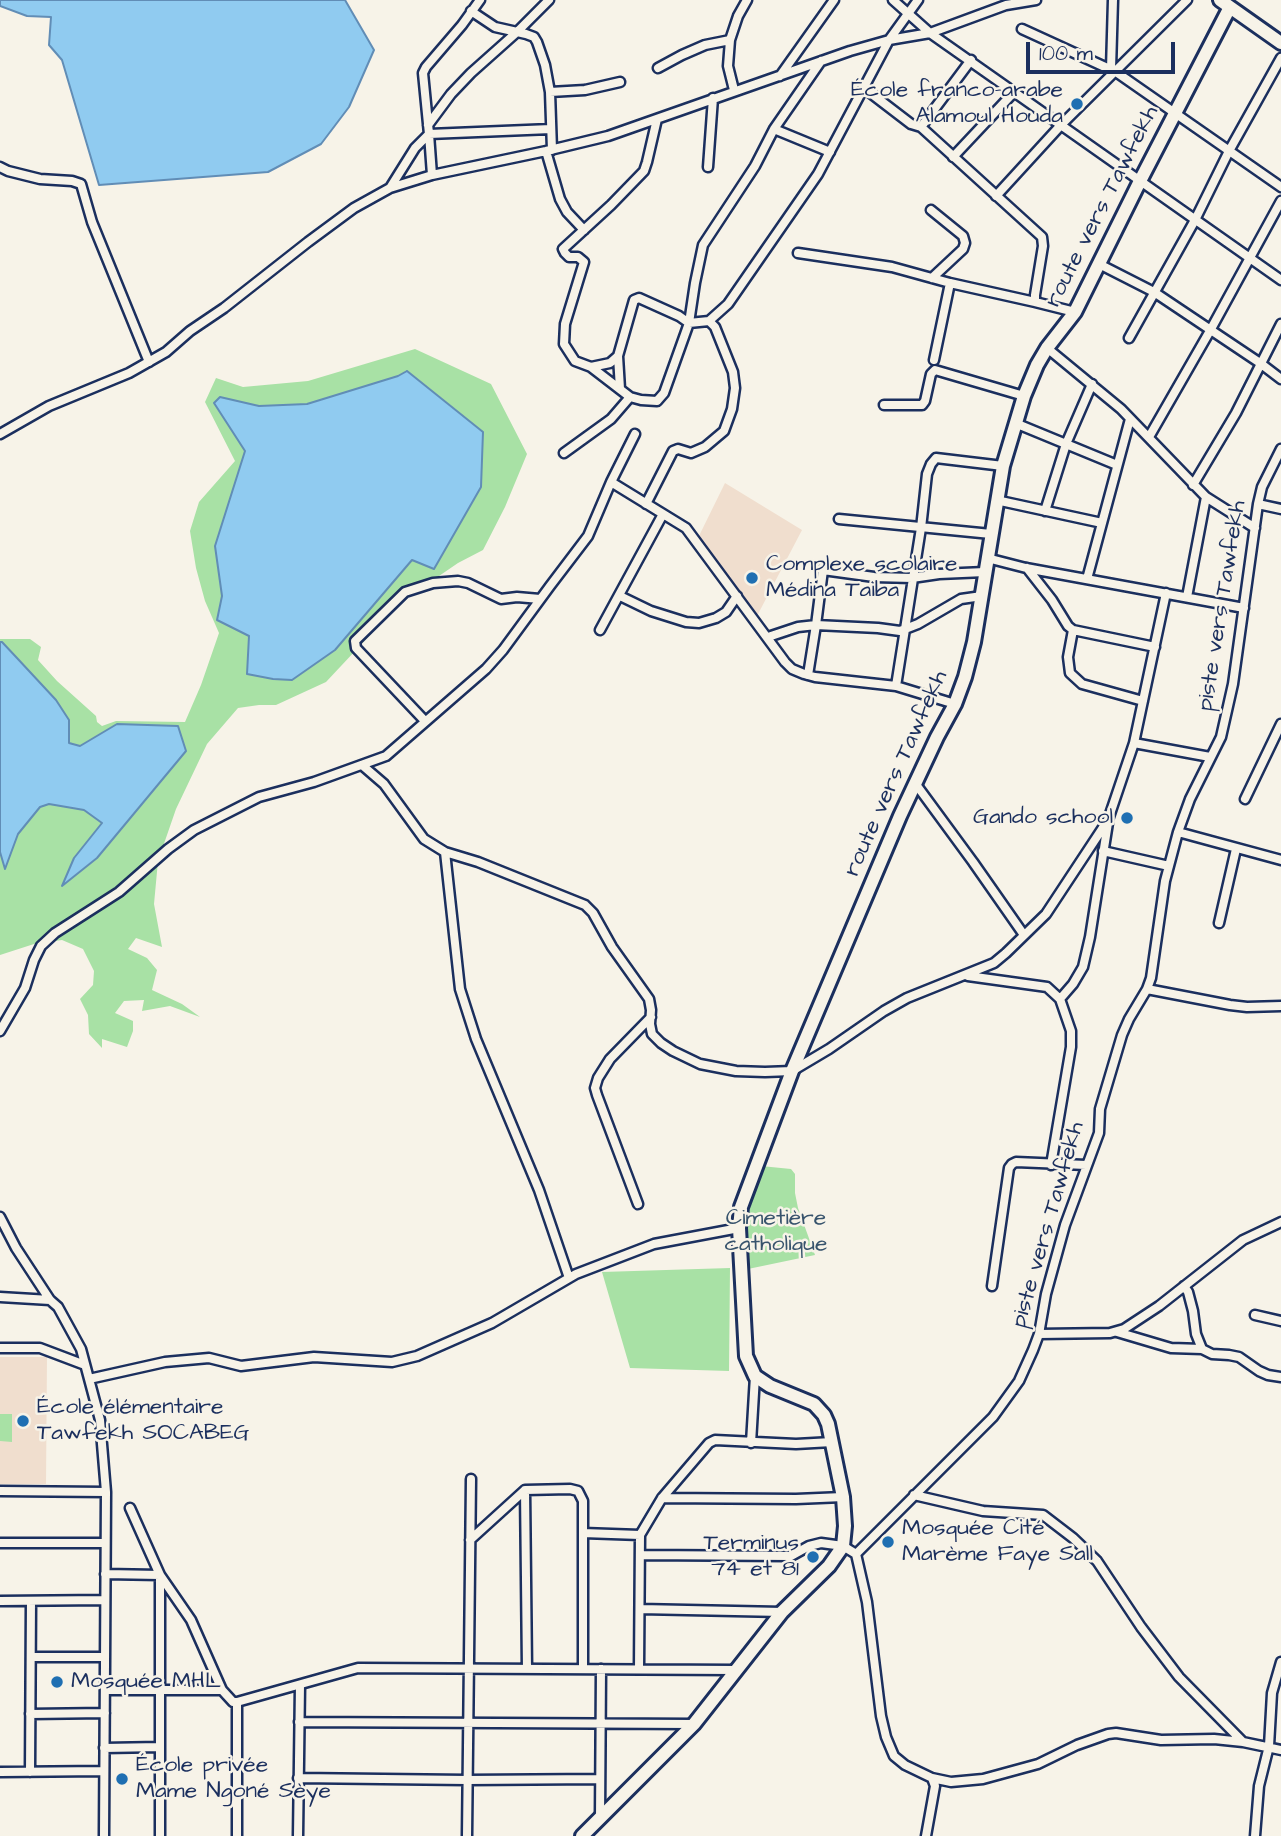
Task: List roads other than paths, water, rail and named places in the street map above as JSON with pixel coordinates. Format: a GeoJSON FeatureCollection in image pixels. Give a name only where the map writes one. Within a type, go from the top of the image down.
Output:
{"type":"FeatureCollection","features":[{"type":"Feature","properties":{"kind":"street"},"geometry":{"type":"LineString","coordinates":[[432,175],[423,73],[480,0]]}},
{"type":"Feature","properties":{"kind":"street"},"geometry":{"type":"LineString","coordinates":[[390,188],[451,94],[549,0]]}},
{"type":"Feature","properties":{"kind":"street"},"geometry":{"type":"LineString","coordinates":[[734,90],[728,66],[730,40],[747,0]]}},
{"type":"Feature","properties":{"kind":"street"},"geometry":{"type":"LineString","coordinates":[[780,76],[834,0]]}},
{"type":"Feature","properties":{"kind":"street"},"geometry":{"type":"LineString","coordinates":[[893,0],[930,33],[1281,280]]}},
{"type":"Feature","properties":{"kind":"street"},"geometry":{"type":"LineString","coordinates":[[620,389],[618,356],[634,300],[639,298],[689,323],[709,321],[728,304],[818,174],[889,40],[918,0]]}},
{"type":"Feature","properties":{"kind":"street"},"geometry":{"type":"LineString","coordinates":[[0,434],[49,406],[128,373],[166,352],[354,208],[390,188],[432,175],[608,136],[821,61],[889,40],[930,33],[1009,3],[1036,0]]}},
{"type":"Feature","properties":{"kind":"street"},"geometry":{"type":"LineString","coordinates":[[1113,0],[1114,71]]}},
{"type":"Feature","properties":{"kind":"street"},"geometry":{"type":"LineString","coordinates":[[996,196],[1061,125],[1187,0]]}},
{"type":"Feature","properties":{"kind":"street"},"geometry":{"type":"LineString","coordinates":[[1225,4],[1281,43]]}},
{"type":"Feature","properties":{"kind":"street","name":"route vers Tawfekh"},"geometry":{"type":"LineString","coordinates":[[755,1376],[746,1356],[739,1228],[746,1189],[792,1071],[915,783],[955,704],[968,665],[982,596],[1003,466],[1024,396],[1037,365],[1075,312],[1100,264],[1175,114],[1225,4]]}},
{"type":"Feature","properties":{"kind":"street"},"geometry":{"type":"LineString","coordinates":[[471,11],[495,27],[534,37],[537,42],[550,92],[549,150],[560,199],[567,212],[584,230]]}},
{"type":"Feature","properties":{"kind":"street"},"geometry":{"type":"LineString","coordinates":[[1021,29],[1114,71],[1281,187]]}},
{"type":"Feature","properties":{"kind":"street"},"geometry":{"type":"LineString","coordinates":[[658,68],[705,46],[730,40]]}},
{"type":"Feature","properties":{"kind":"street"},"geometry":{"type":"LineString","coordinates":[[1129,338],[1281,58]]}},
{"type":"Feature","properties":{"kind":"street"},"geometry":{"type":"LineString","coordinates":[[921,127],[971,60]]}},
{"type":"Feature","properties":{"kind":"street"},"geometry":{"type":"LineString","coordinates":[[657,119],[644,171],[563,249],[569,257],[578,257],[584,262],[565,324],[564,344],[575,361],[591,367],[630,397],[657,401],[664,393],[689,323],[703,245],[755,166],[774,130],[821,61]]}},
{"type":"Feature","properties":{"kind":"street"},"geometry":{"type":"LineString","coordinates":[[550,92],[585,90],[620,82]]}},
{"type":"Feature","properties":{"kind":"street"},"geometry":{"type":"LineString","coordinates":[[864,88],[911,124],[921,127],[1042,237],[1035,302]]}},
{"type":"Feature","properties":{"kind":"street"},"geometry":{"type":"LineString","coordinates":[[953,156],[1015,91]]}},
{"type":"Feature","properties":{"kind":"street"},"geometry":{"type":"LineString","coordinates":[[708,167],[713,98]]}},
{"type":"Feature","properties":{"kind":"street"},"geometry":{"type":"LineString","coordinates":[[429,129],[551,129]]}},
{"type":"Feature","properties":{"kind":"street"},"geometry":{"type":"LineString","coordinates":[[774,130],[830,152]]}},
{"type":"Feature","properties":{"kind":"street"},"geometry":{"type":"LineString","coordinates":[[0,167],[40,179],[81,184],[92,222],[149,362]]}},
{"type":"Feature","properties":{"kind":"street"},"geometry":{"type":"LineString","coordinates":[[1149,437],[1281,201]]}},
{"type":"Feature","properties":{"kind":"street"},"geometry":{"type":"LineString","coordinates":[[931,211],[963,236],[965,243],[963,249],[932,278]]}},
{"type":"Feature","properties":{"kind":"street"},"geometry":{"type":"LineString","coordinates":[[798,253],[892,267],[1075,312]]}},
{"type":"Feature","properties":{"kind":"street"},"geometry":{"type":"LineString","coordinates":[[1100,264],[1154,292],[1281,379]]}},
{"type":"Feature","properties":{"kind":"street"},"geometry":{"type":"LineString","coordinates":[[934,360],[950,283]]}},
{"type":"Feature","properties":{"kind":"street"},"geometry":{"type":"LineString","coordinates":[[646,504],[673,451],[678,449],[691,453],[705,447],[724,430],[732,409],[735,388],[733,372],[715,327],[709,321]]}},
{"type":"Feature","properties":{"kind":"street"},"geometry":{"type":"LineString","coordinates":[[1193,485],[1236,413],[1281,324]]}},
{"type":"Feature","properties":{"kind":"street"},"geometry":{"type":"LineString","coordinates":[[1047,348],[1130,418],[1206,497],[1255,528]]}},
{"type":"Feature","properties":{"kind":"street"},"geometry":{"type":"LineString","coordinates":[[591,367],[610,363],[618,356]]}},
{"type":"Feature","properties":{"kind":"street"},"geometry":{"type":"LineString","coordinates":[[884,405],[922,405],[935,370],[1024,396]]}},
{"type":"Feature","properties":{"kind":"street"},"geometry":{"type":"LineString","coordinates":[[1045,511],[1066,444],[1091,384]]}},
{"type":"Feature","properties":{"kind":"street"},"geometry":{"type":"LineString","coordinates":[[564,453],[611,419],[630,397]]}},
{"type":"Feature","properties":{"kind":"street"},"geometry":{"type":"LineString","coordinates":[[1087,579],[1130,418]]}},
{"type":"Feature","properties":{"kind":"street"},"geometry":{"type":"LineString","coordinates":[[1015,423],[1117,465]]}},
{"type":"Feature","properties":{"kind":"street"},"geometry":{"type":"LineString","coordinates":[[0,1031],[24,988],[41,946],[55,933],[119,892],[194,830],[259,797],[314,782],[386,756],[485,669],[503,650],[588,536],[635,434]]}},
{"type":"Feature","properties":{"kind":"street","name":"piste vers Tawfekh"},"geometry":{"type":"LineString","coordinates":[[856,1554],[993,1418],[1022,1374],[1039,1334],[1053,1266],[1099,1133],[1100,1109],[1122,1035],[1132,1012],[1147,989],[1153,968],[1169,866],[1178,832],[1225,723],[1258,504],[1262,487],[1281,449]]}},
{"type":"Feature","properties":{"kind":"street"},"geometry":{"type":"LineString","coordinates":[[896,686],[927,474],[931,464],[936,458],[1003,466]]}},
{"type":"Feature","properties":{"kind":"street"},"geometry":{"type":"LineString","coordinates":[[611,482],[686,528],[792,669],[808,675],[896,686],[955,704]]}},
{"type":"Feature","properties":{"kind":"street"},"geometry":{"type":"LineString","coordinates":[[1187,597],[1206,497]]}},
{"type":"Feature","properties":{"kind":"street"},"geometry":{"type":"LineString","coordinates":[[996,500],[1102,523]]}},
{"type":"Feature","properties":{"kind":"street"},"geometry":{"type":"LineString","coordinates":[[1258,504],[1281,509]]}},
{"type":"Feature","properties":{"kind":"street"},"geometry":{"type":"LineString","coordinates":[[600,630],[663,514]]}},
{"type":"Feature","properties":{"kind":"street"},"geometry":{"type":"LineString","coordinates":[[839,519],[991,534]]}},
{"type":"Feature","properties":{"kind":"street"},"geometry":{"type":"LineString","coordinates":[[808,675],[823,570],[874,577],[912,578],[986,565],[1026,568],[1244,608]]}},
{"type":"Feature","properties":{"kind":"street"},"geometry":{"type":"LineString","coordinates":[[1026,568],[1073,631],[1155,647]]}},
{"type":"Feature","properties":{"kind":"street"},"geometry":{"type":"LineString","coordinates":[[425,720],[356,648],[355,640],[405,592],[433,583],[458,581],[501,599],[540,599]]}},
{"type":"Feature","properties":{"kind":"street"},"geometry":{"type":"LineString","coordinates":[[1060,999],[1083,967],[1108,820],[1134,743],[1166,593]]}},
{"type":"Feature","properties":{"kind":"street"},"geometry":{"type":"LineString","coordinates":[[620,596],[651,611],[699,623],[726,612],[737,596]]}},
{"type":"Feature","properties":{"kind":"street"},"geometry":{"type":"LineString","coordinates":[[768,637],[799,627],[817,625],[900,631],[918,624],[961,599],[982,596]]}},
{"type":"Feature","properties":{"kind":"street"},"geometry":{"type":"LineString","coordinates":[[1073,631],[1068,657],[1070,673],[1082,684],[1143,701]]}},
{"type":"Feature","properties":{"kind":"street"},"geometry":{"type":"LineString","coordinates":[[1245,799],[1281,724]]}},
{"type":"Feature","properties":{"kind":"street"},"geometry":{"type":"LineString","coordinates":[[1134,743],[1210,757]]}},
{"type":"Feature","properties":{"kind":"street"},"geometry":{"type":"LineString","coordinates":[[362,765],[384,784],[424,839],[445,852],[478,862],[585,905],[593,913],[612,947],[649,999],[652,1034],[660,1043],[700,1064],[736,1071],[792,1071],[907,998],[994,963],[1045,914],[1108,820]]}},
{"type":"Feature","properties":{"kind":"street"},"geometry":{"type":"LineString","coordinates":[[915,783],[1024,935]]}},
{"type":"Feature","properties":{"kind":"street"},"geometry":{"type":"LineString","coordinates":[[1178,832],[1281,860]]}},
{"type":"Feature","properties":{"kind":"street"},"geometry":{"type":"LineString","coordinates":[[1219,923],[1236,849]]}},
{"type":"Feature","properties":{"kind":"street"},"geometry":{"type":"LineString","coordinates":[[1103,851],[1169,866]]}},
{"type":"Feature","properties":{"kind":"street"},"geometry":{"type":"LineString","coordinates":[[445,852],[460,989],[476,1039],[539,1190],[569,1278]]}},
{"type":"Feature","properties":{"kind":"street"},"geometry":{"type":"LineString","coordinates":[[965,975],[1047,988],[1060,999],[1071,1031],[1071,1047],[1051,1164]]}},
{"type":"Feature","properties":{"kind":"street"},"geometry":{"type":"LineString","coordinates":[[1147,989],[1230,1005],[1281,1006]]}},
{"type":"Feature","properties":{"kind":"street"},"geometry":{"type":"LineString","coordinates":[[638,1204],[596,1087],[610,1059],[651,1017]]}},
{"type":"Feature","properties":{"kind":"street"},"geometry":{"type":"LineString","coordinates":[[992,1286],[1009,1168],[1012,1164],[1086,1165]]}},
{"type":"Feature","properties":{"kind":"street"},"geometry":{"type":"LineString","coordinates":[[0,1217],[16,1248],[50,1300],[58,1307],[80,1349],[100,1419],[106,1492],[104,1836]]}},
{"type":"Feature","properties":{"kind":"street"},"geometry":{"type":"LineString","coordinates":[[1117,1332],[1159,1306],[1243,1240],[1281,1222]]}},
{"type":"Feature","properties":{"kind":"street"},"geometry":{"type":"LineString","coordinates":[[89,1379],[153,1364],[209,1358],[241,1366],[314,1357],[392,1362],[416,1356],[492,1323],[569,1278],[654,1244],[739,1228]]}},
{"type":"Feature","properties":{"kind":"street"},"geometry":{"type":"LineString","coordinates":[[1184,1286],[1190,1299],[1196,1334],[1202,1349]]}},
{"type":"Feature","properties":{"kind":"street"},"geometry":{"type":"LineString","coordinates":[[0,1297],[50,1300]]}},
{"type":"Feature","properties":{"kind":"street"},"geometry":{"type":"LineString","coordinates":[[1255,1315],[1281,1321]]}},
{"type":"Feature","properties":{"kind":"street"},"geometry":{"type":"LineString","coordinates":[[1039,1334],[1117,1332],[1171,1348],[1202,1349],[1212,1354],[1229,1354],[1239,1357],[1268,1376],[1281,1377]]}},
{"type":"Feature","properties":{"kind":"street"},"geometry":{"type":"LineString","coordinates":[[0,1348],[40,1348],[85,1365]]}},
{"type":"Feature","properties":{"kind":"street"},"geometry":{"type":"LineString","coordinates":[[582,1836],[595,1826],[694,1724],[782,1612],[829,1566],[843,1546],[843,1497],[824,1415],[814,1404],[770,1386],[755,1376]]}},
{"type":"Feature","properties":{"kind":"street"},"geometry":{"type":"LineString","coordinates":[[751,1443],[755,1376]]}},
{"type":"Feature","properties":{"kind":"street"},"geometry":{"type":"LineString","coordinates":[[639,1669],[640,1535],[662,1498],[709,1443],[715,1440],[796,1444],[832,1442]]}},
{"type":"Feature","properties":{"kind":"street"},"geometry":{"type":"LineString","coordinates":[[467,1836],[471,1479]]}},
{"type":"Feature","properties":{"kind":"street"},"geometry":{"type":"LineString","coordinates":[[470,1540],[525,1490],[578,1491],[583,1502],[583,1669]]}},
{"type":"Feature","properties":{"kind":"street"},"geometry":{"type":"LineString","coordinates":[[525,1490],[527,1669]]}},
{"type":"Feature","properties":{"kind":"street"},"geometry":{"type":"LineString","coordinates":[[0,1491],[106,1492]]}},
{"type":"Feature","properties":{"kind":"street"},"geometry":{"type":"LineString","coordinates":[[914,1495],[983,1511],[1043,1516],[1073,1538],[1097,1560],[1141,1628],[1179,1677],[1244,1742]]}},
{"type":"Feature","properties":{"kind":"street"},"geometry":{"type":"LineString","coordinates":[[662,1498],[843,1497]]}},
{"type":"Feature","properties":{"kind":"street"},"geometry":{"type":"LineString","coordinates":[[130,1508],[160,1575],[191,1620],[222,1690],[230,1700],[237,1702],[358,1668],[736,1670]]}},
{"type":"Feature","properties":{"kind":"street"},"geometry":{"type":"LineString","coordinates":[[583,1533],[640,1535]]}},
{"type":"Feature","properties":{"kind":"street"},"geometry":{"type":"LineString","coordinates":[[0,1544],[105,1543]]}},
{"type":"Feature","properties":{"kind":"street"},"geometry":{"type":"LineString","coordinates":[[640,1555],[790,1556],[814,1544],[829,1543],[843,1546],[856,1554],[867,1602],[881,1717],[890,1751],[898,1761],[932,1778],[951,1782],[983,1779],[1038,1764],[1077,1745],[1108,1734],[1124,1733],[1161,1741],[1214,1739],[1281,1750]]}},
{"type":"Feature","properties":{"kind":"street"},"geometry":{"type":"LineString","coordinates":[[105,1574],[160,1575]]}},
{"type":"Feature","properties":{"kind":"street"},"geometry":{"type":"LineString","coordinates":[[160,1575],[160,1836]]}},
{"type":"Feature","properties":{"kind":"street"},"geometry":{"type":"LineString","coordinates":[[0,1601],[105,1600]]}},
{"type":"Feature","properties":{"kind":"street"},"geometry":{"type":"LineString","coordinates":[[30,1772],[31,1601]]}},
{"type":"Feature","properties":{"kind":"street"},"geometry":{"type":"LineString","coordinates":[[640,1609],[782,1612]]}},
{"type":"Feature","properties":{"kind":"street"},"geometry":{"type":"LineString","coordinates":[[30,1657],[105,1657]]}},
{"type":"Feature","properties":{"kind":"street"},"geometry":{"type":"LineString","coordinates":[[1255,1836],[1259,1786],[1269,1746],[1272,1693],[1281,1662]]}},
{"type":"Feature","properties":{"kind":"street"},"geometry":{"type":"LineString","coordinates":[[595,1826],[600,1779],[601,1669]]}},
{"type":"Feature","properties":{"kind":"street"},"geometry":{"type":"LineString","coordinates":[[298,1836],[300,1685]]}},
{"type":"Feature","properties":{"kind":"street"},"geometry":{"type":"LineString","coordinates":[[105,1690],[222,1690]]}},
{"type":"Feature","properties":{"kind":"street"},"geometry":{"type":"LineString","coordinates":[[237,1702],[237,1836]]}},
{"type":"Feature","properties":{"kind":"street"},"geometry":{"type":"LineString","coordinates":[[30,1714],[104,1713]]}},
{"type":"Feature","properties":{"kind":"street"},"geometry":{"type":"LineString","coordinates":[[299,1722],[694,1724]]}},
{"type":"Feature","properties":{"kind":"street"},"geometry":{"type":"LineString","coordinates":[[104,1748],[160,1747]]}},
{"type":"Feature","properties":{"kind":"street"},"geometry":{"type":"LineString","coordinates":[[0,1772],[104,1771]]}},
{"type":"Feature","properties":{"kind":"street"},"geometry":{"type":"LineString","coordinates":[[298,1778],[600,1779]]}},
{"type":"Feature","properties":{"kind":"street"},"geometry":{"type":"LineString","coordinates":[[926,1836],[935,1791],[932,1778]]}},
{"type":"Feature","properties":{"kind":"water"},"geometry":{"type":"Polygon","coordinates":[[[0,0],[345,0],[374,50],[349,107],[321,144],[268,172],[99,185],[62,60],[49,45],[51,17],[27,16],[0,6],[0,0]]]}},
{"type":"Feature","properties":{"kind":"water"},"geometry":{"type":"Polygon","coordinates":[[[407,371],[483,432],[481,487],[434,569],[412,560],[335,650],[292,680],[247,674],[249,636],[217,620],[222,596],[215,546],[245,451],[214,403],[220,397],[259,406],[307,404],[407,371]]]}},
{"type":"Feature","properties":{"kind":"water"},"geometry":{"type":"Polygon","coordinates":[[[0,642],[56,700],[69,720],[69,743],[80,746],[117,724],[178,726],[186,751],[97,858],[62,886],[74,858],[102,823],[84,810],[49,804],[40,807],[18,834],[5,869],[0,852],[0,642]]]}},
{"type":"Feature","properties":{"kind":"place","name":"École franco-arabe Alamoul Houda"},"geometry":{"type":"Point","coordinates":[1077,104]}},
{"type":"Feature","properties":{"kind":"place","name":"Complexe scolaire Médina Taiba"},"geometry":{"type":"Point","coordinates":[752,578]}},
{"type":"Feature","properties":{"kind":"place","name":"Gando school"},"geometry":{"type":"Point","coordinates":[1127,818]}},
{"type":"Feature","properties":{"kind":"place","name":"École élémentaire Tawfekh SOCABEG"},"geometry":{"type":"Point","coordinates":[23,1421]}},
{"type":"Feature","properties":{"kind":"place","name":"Mosquée Cité Marème Faye Sall"},"geometry":{"type":"Point","coordinates":[888,1542]}},
{"type":"Feature","properties":{"kind":"place","name":"Terminus 74 et 81"},"geometry":{"type":"Point","coordinates":[813,1557]}},
{"type":"Feature","properties":{"kind":"place","name":"Mosquée MHL"},"geometry":{"type":"Point","coordinates":[57,1682]}},
{"type":"Feature","properties":{"kind":"place","name":"École privée Mame Ngoné Sèye"},"geometry":{"type":"Point","coordinates":[122,1779]}},
{"type":"Feature","properties":{"kind":"park label","name":"Cimetière catholique"},"geometry":{"type":"Point","coordinates":[776,1232]}}]}
